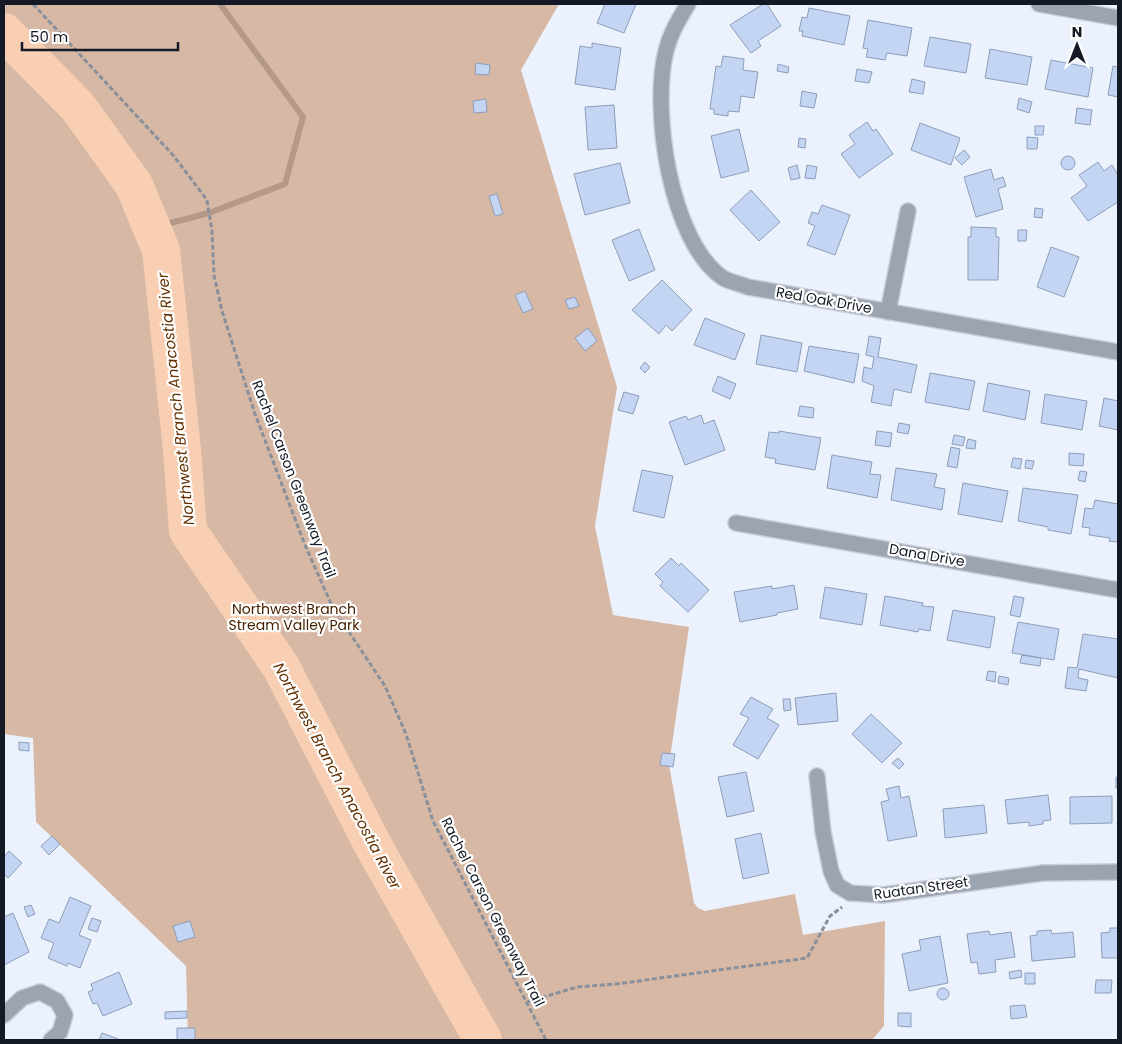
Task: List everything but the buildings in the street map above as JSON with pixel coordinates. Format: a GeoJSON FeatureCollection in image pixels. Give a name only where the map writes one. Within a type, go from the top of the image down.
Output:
{"type":"FeatureCollection","features":[{"type":"Feature","properties":{"kind":"street","name":"Red Oak Drive"},"geometry":{"type":"LineString","coordinates":[[688,4],[676,23],[666,51],[660,99],[664,145],[684,221],[694,243],[708,263],[724,278],[748,287],[822,298],[888,312],[1118,352]]}},
{"type":"Feature","properties":{"kind":"street"},"geometry":{"type":"LineString","coordinates":[[1039,4],[1118,18]]}},
{"type":"Feature","properties":{"kind":"street"},"geometry":{"type":"LineString","coordinates":[[888,312],[908,211]]}},
{"type":"Feature","properties":{"kind":"street","name":"Dana Drive"},"geometry":{"type":"LineString","coordinates":[[736,523],[1118,590]]}},
{"type":"Feature","properties":{"kind":"street","name":"Ruatan Street"},"geometry":{"type":"LineString","coordinates":[[817,776],[823,832],[831,871],[837,885],[857,895],[884,895],[1043,873],[1118,872]]}},
{"type":"Feature","properties":{"kind":"street"},"geometry":{"type":"LineString","coordinates":[[4,1015],[22,998],[40,992],[57,1001],[65,1015],[60,1032],[51,1040]]}},
{"type":"Feature","properties":{"kind":"path","name":"Rachel Carson Greenway Trail"},"geometry":{"type":"LineString","coordinates":[[33,4],[173,155],[207,200],[212,231],[214,275],[228,330],[255,414],[305,545],[333,608],[385,686],[406,734],[433,821],[546,1040]]}},
{"type":"Feature","properties":{"kind":"path"},"geometry":{"type":"LineString","coordinates":[[527,1002],[577,986],[616,984],[807,958],[830,916],[857,895]]}},
{"type":"Feature","properties":{"kind":"green space","name":"Northwest Branch Stream Valley Park"},"geometry":{"type":"Polygon","coordinates":[[[4,4],[559,4],[521,70],[617,387],[595,526],[613,615],[689,627],[669,765],[694,903],[698,908],[705,911],[795,894],[803,935],[885,921],[884,1026],[872,1040],[188,1040],[186,966],[36,822],[33,738],[4,734],[4,4]]]}},
{"type":"Feature","properties":{"kind":"waterway"},"geometry":{"type":"LineString","coordinates":[[151,228],[209,213],[285,184],[303,117],[220,4]]}},
{"type":"Feature","properties":{"kind":"waterway","name":"Northwest Branch Anacostia River"},"geometry":{"type":"LineString","coordinates":[[4,32],[78,107],[134,185],[161,250],[182,450],[188,531],[281,667],[374,847],[483,1040]]}}]}
